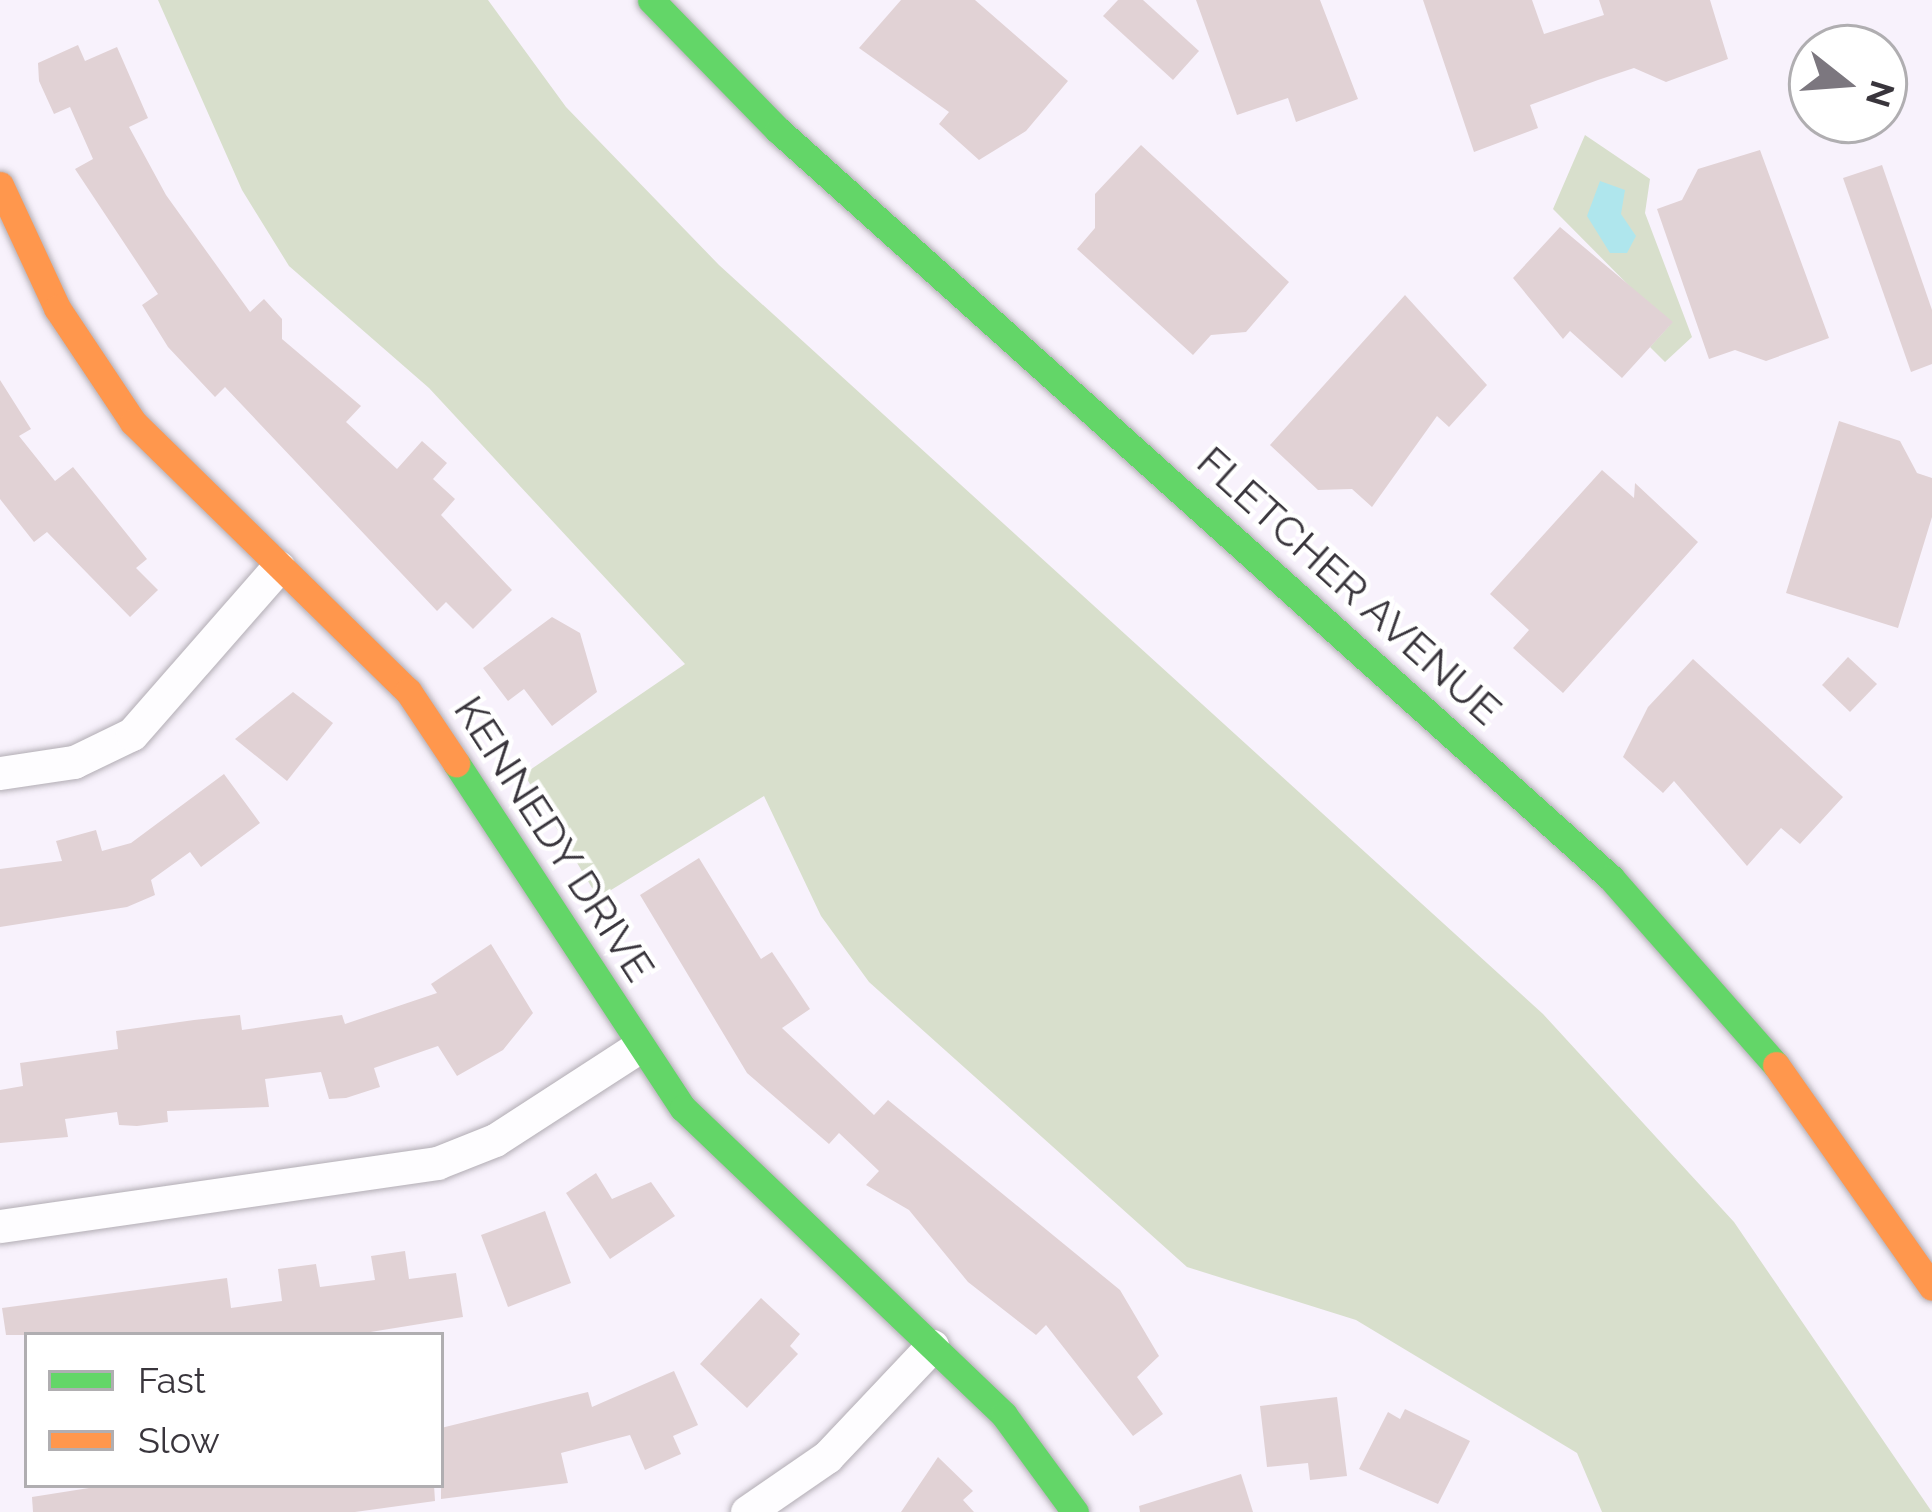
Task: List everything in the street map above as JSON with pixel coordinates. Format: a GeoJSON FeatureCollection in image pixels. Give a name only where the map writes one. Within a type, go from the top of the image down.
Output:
{"type":"FeatureCollection","features":[{"type":"Feature","properties":{"kind":"main road","name":"FLETCHER AVENUE"},"geometry":{"type":"LineString","coordinates":[[651,0],[778,130],[1611,878],[1774,1064],[1932,1288]]}},
{"type":"Feature","properties":{"kind":"main road","name":"KENNEDY DRIVE"},"geometry":{"type":"LineString","coordinates":[[0,184],[109,390],[432,722],[637,1048],[729,1158],[1004,1415],[1075,1512]]}},
{"type":"Feature","properties":{"kind":"street"},"geometry":{"type":"LineString","coordinates":[[0,773],[74,762],[131,734],[278,567]]}},
{"type":"Feature","properties":{"kind":"street"},"geometry":{"type":"LineString","coordinates":[[0,1226],[437,1163],[495,1140],[637,1048]]}},
{"type":"Feature","properties":{"kind":"street"},"geometry":{"type":"LineString","coordinates":[[747,1512],[827,1457],[932,1346]]}},
{"type":"Feature","properties":{"kind":"green space"},"geometry":{"type":"Polygon","coordinates":[[[158,0],[488,0],[566,107],[719,265],[1543,1014],[1734,1222],[1932,1512],[1602,1512],[1577,1453],[1356,1320],[1187,1267],[869,982],[821,916],[764,796],[598,898],[524,774],[685,664],[429,388],[289,266],[242,190],[158,0]]]}},
{"type":"Feature","properties":{"kind":"green space"},"geometry":{"type":"Polygon","coordinates":[[[1585,135],[1650,179],[1645,213],[1692,337],[1665,362],[1650,347],[1669,326],[1553,209],[1585,135]]]}},
{"type":"Feature","properties":{"kind":"water"},"geometry":{"type":"Polygon","coordinates":[[[1600,181],[1625,190],[1621,214],[1636,236],[1627,253],[1610,253],[1587,216],[1600,181]]]}},
{"type":"Feature","properties":{"kind":"building"},"geometry":{"type":"Polygon","coordinates":[[[901,0],[975,0],[1068,81],[1026,131],[979,160],[939,124],[949,112],[859,48],[901,0]]]}},
{"type":"Feature","properties":{"kind":"building"},"geometry":{"type":"Polygon","coordinates":[[[1118,0],[1143,0],[1199,51],[1173,80],[1103,16],[1118,0]]]}},
{"type":"Feature","properties":{"kind":"building"},"geometry":{"type":"Polygon","coordinates":[[[1196,0],[1320,0],[1358,99],[1296,122],[1288,98],[1237,115],[1196,0]]]}},
{"type":"Feature","properties":{"kind":"building"},"geometry":{"type":"Polygon","coordinates":[[[1423,0],[1532,0],[1544,34],[1604,15],[1599,0],[1710,0],[1728,59],[1666,82],[1634,68],[1598,80],[1530,105],[1538,128],[1474,152],[1423,0]]]}},
{"type":"Feature","properties":{"kind":"building"},"geometry":{"type":"Polygon","coordinates":[[[78,45],[85,61],[117,47],[148,118],[129,127],[166,195],[250,312],[264,299],[282,319],[282,339],[361,406],[346,422],[397,469],[422,441],[447,463],[433,479],[455,499],[441,515],[512,590],[473,629],[446,602],[437,611],[225,387],[215,397],[168,347],[142,305],[158,294],[75,169],[93,159],[70,107],[54,114],[39,81],[38,63],[78,45]]]}},
{"type":"Feature","properties":{"kind":"building"},"geometry":{"type":"Polygon","coordinates":[[[1141,145],[1289,282],[1246,332],[1211,335],[1193,355],[1077,249],[1095,228],[1095,194],[1141,145]]]}},
{"type":"Feature","properties":{"kind":"building"},"geometry":{"type":"Polygon","coordinates":[[[1760,150],[1829,338],[1766,361],[1735,350],[1709,359],[1657,209],[1682,200],[1698,169],[1760,150]]]}},
{"type":"Feature","properties":{"kind":"building"},"geometry":{"type":"Polygon","coordinates":[[[1882,165],[1932,310],[1932,364],[1911,372],[1843,178],[1882,165]]]}},
{"type":"Feature","properties":{"kind":"building"},"geometry":{"type":"Polygon","coordinates":[[[1560,227],[1673,322],[1622,378],[1570,331],[1563,339],[1513,278],[1560,227]]]}},
{"type":"Feature","properties":{"kind":"building"},"geometry":{"type":"Polygon","coordinates":[[[1405,295],[1487,385],[1449,427],[1437,416],[1372,507],[1352,489],[1318,490],[1270,445],[1405,295]]]}},
{"type":"Feature","properties":{"kind":"building"},"geometry":{"type":"Polygon","coordinates":[[[0,380],[31,429],[19,436],[55,481],[73,467],[147,559],[136,568],[158,590],[130,617],[47,532],[34,542],[0,499],[0,380]]]}},
{"type":"Feature","properties":{"kind":"building"},"geometry":{"type":"Polygon","coordinates":[[[1839,421],[1900,441],[1917,473],[1932,478],[1932,517],[1898,628],[1786,593],[1839,421]]]}},
{"type":"Feature","properties":{"kind":"building"},"geometry":{"type":"Polygon","coordinates":[[[1602,470],[1634,498],[1635,483],[1698,542],[1563,693],[1513,648],[1529,630],[1490,594],[1602,470]]]}},
{"type":"Feature","properties":{"kind":"building"},"geometry":{"type":"Polygon","coordinates":[[[552,617],[580,633],[597,692],[552,726],[524,689],[508,701],[483,668],[552,617]]]}},
{"type":"Feature","properties":{"kind":"building"},"geometry":{"type":"Polygon","coordinates":[[[1848,657],[1877,684],[1850,712],[1822,685],[1848,657]]]}},
{"type":"Feature","properties":{"kind":"building"},"geometry":{"type":"Polygon","coordinates":[[[1693,659],[1843,797],[1800,844],[1781,828],[1747,866],[1674,781],[1663,793],[1623,757],[1648,707],[1693,659]]]}},
{"type":"Feature","properties":{"kind":"building"},"geometry":{"type":"Polygon","coordinates":[[[293,692],[333,723],[287,781],[235,739],[293,692]]]}},
{"type":"Feature","properties":{"kind":"building"},"geometry":{"type":"Polygon","coordinates":[[[224,774],[260,823],[201,867],[190,852],[151,880],[155,895],[127,907],[0,927],[0,869],[62,861],[56,841],[96,830],[102,851],[131,843],[224,774]]]}},
{"type":"Feature","properties":{"kind":"building"},"geometry":{"type":"Polygon","coordinates":[[[699,858],[761,959],[772,952],[810,1009],[782,1028],[874,1115],[888,1100],[1120,1290],[1159,1356],[1137,1377],[1163,1414],[1133,1436],[1046,1325],[1036,1335],[968,1282],[909,1210],[866,1185],[879,1171],[839,1133],[829,1144],[747,1073],[640,895],[699,858]]]}},
{"type":"Feature","properties":{"kind":"building"},"geometry":{"type":"Polygon","coordinates":[[[491,944],[533,1013],[503,1050],[457,1076],[438,1046],[374,1068],[380,1087],[346,1098],[329,1099],[321,1072],[265,1079],[269,1107],[167,1111],[168,1122],[137,1126],[119,1125],[117,1112],[65,1119],[68,1137],[0,1143],[0,1090],[23,1086],[20,1063],[118,1049],[116,1031],[194,1020],[240,1015],[242,1030],[342,1015],[345,1024],[437,993],[431,984],[491,944]]]}},
{"type":"Feature","properties":{"kind":"building"},"geometry":{"type":"Polygon","coordinates":[[[596,1173],[612,1199],[651,1182],[675,1216],[610,1259],[566,1193],[596,1173]]]}},
{"type":"Feature","properties":{"kind":"building"},"geometry":{"type":"Polygon","coordinates":[[[545,1211],[571,1283],[508,1307],[481,1235],[545,1211]]]}},
{"type":"Feature","properties":{"kind":"building"},"geometry":{"type":"Polygon","coordinates":[[[405,1251],[409,1279],[456,1273],[463,1317],[370,1332],[6,1335],[2,1308],[227,1278],[231,1308],[282,1301],[278,1269],[316,1264],[320,1287],[375,1280],[371,1256],[405,1251]]]}},
{"type":"Feature","properties":{"kind":"building"},"geometry":{"type":"Polygon","coordinates":[[[761,1298],[800,1334],[790,1346],[798,1354],[747,1408],[700,1364],[761,1298]]]}},
{"type":"Feature","properties":{"kind":"building"},"geometry":{"type":"Polygon","coordinates":[[[674,1371],[698,1425],[673,1436],[681,1454],[645,1470],[630,1435],[561,1453],[568,1483],[441,1499],[444,1427],[588,1392],[592,1407],[674,1371]]]}},
{"type":"Feature","properties":{"kind":"building"},"geometry":{"type":"Polygon","coordinates":[[[1337,1397],[1347,1476],[1310,1480],[1308,1463],[1267,1467],[1260,1406],[1337,1397]]]}},
{"type":"Feature","properties":{"kind":"building"},"geometry":{"type":"Polygon","coordinates":[[[1405,1409],[1470,1441],[1438,1504],[1359,1469],[1388,1412],[1400,1419],[1405,1409]]]}},
{"type":"Feature","properties":{"kind":"building"},"geometry":{"type":"Polygon","coordinates":[[[938,1457],[973,1491],[963,1500],[974,1512],[901,1512],[938,1457]]]}},
{"type":"Feature","properties":{"kind":"building"},"geometry":{"type":"Polygon","coordinates":[[[1241,1474],[1253,1512],[1140,1512],[1139,1506],[1241,1474]]]}},
{"type":"Feature","properties":{"kind":"building"},"geometry":{"type":"Polygon","coordinates":[[[89,1488],[434,1488],[435,1501],[355,1512],[33,1512],[32,1497],[89,1488]]]}},
{"type":"Feature","properties":{"kind":"traffic: fast"},"geometry":{"type":"LineString","coordinates":[[651,0],[778,130],[1611,878],[1776,1065]]}},
{"type":"Feature","properties":{"kind":"traffic: fast"},"geometry":{"type":"LineString","coordinates":[[456,763],[683,1108],[1004,1415],[1075,1512]]}},
{"type":"Feature","properties":{"kind":"traffic: slow"},"geometry":{"type":"LineString","coordinates":[[0,185],[57,308],[133,422],[408,691],[456,763]]}},
{"type":"Feature","properties":{"kind":"traffic: slow"},"geometry":{"type":"LineString","coordinates":[[1776,1065],[1932,1287]]}}]}
